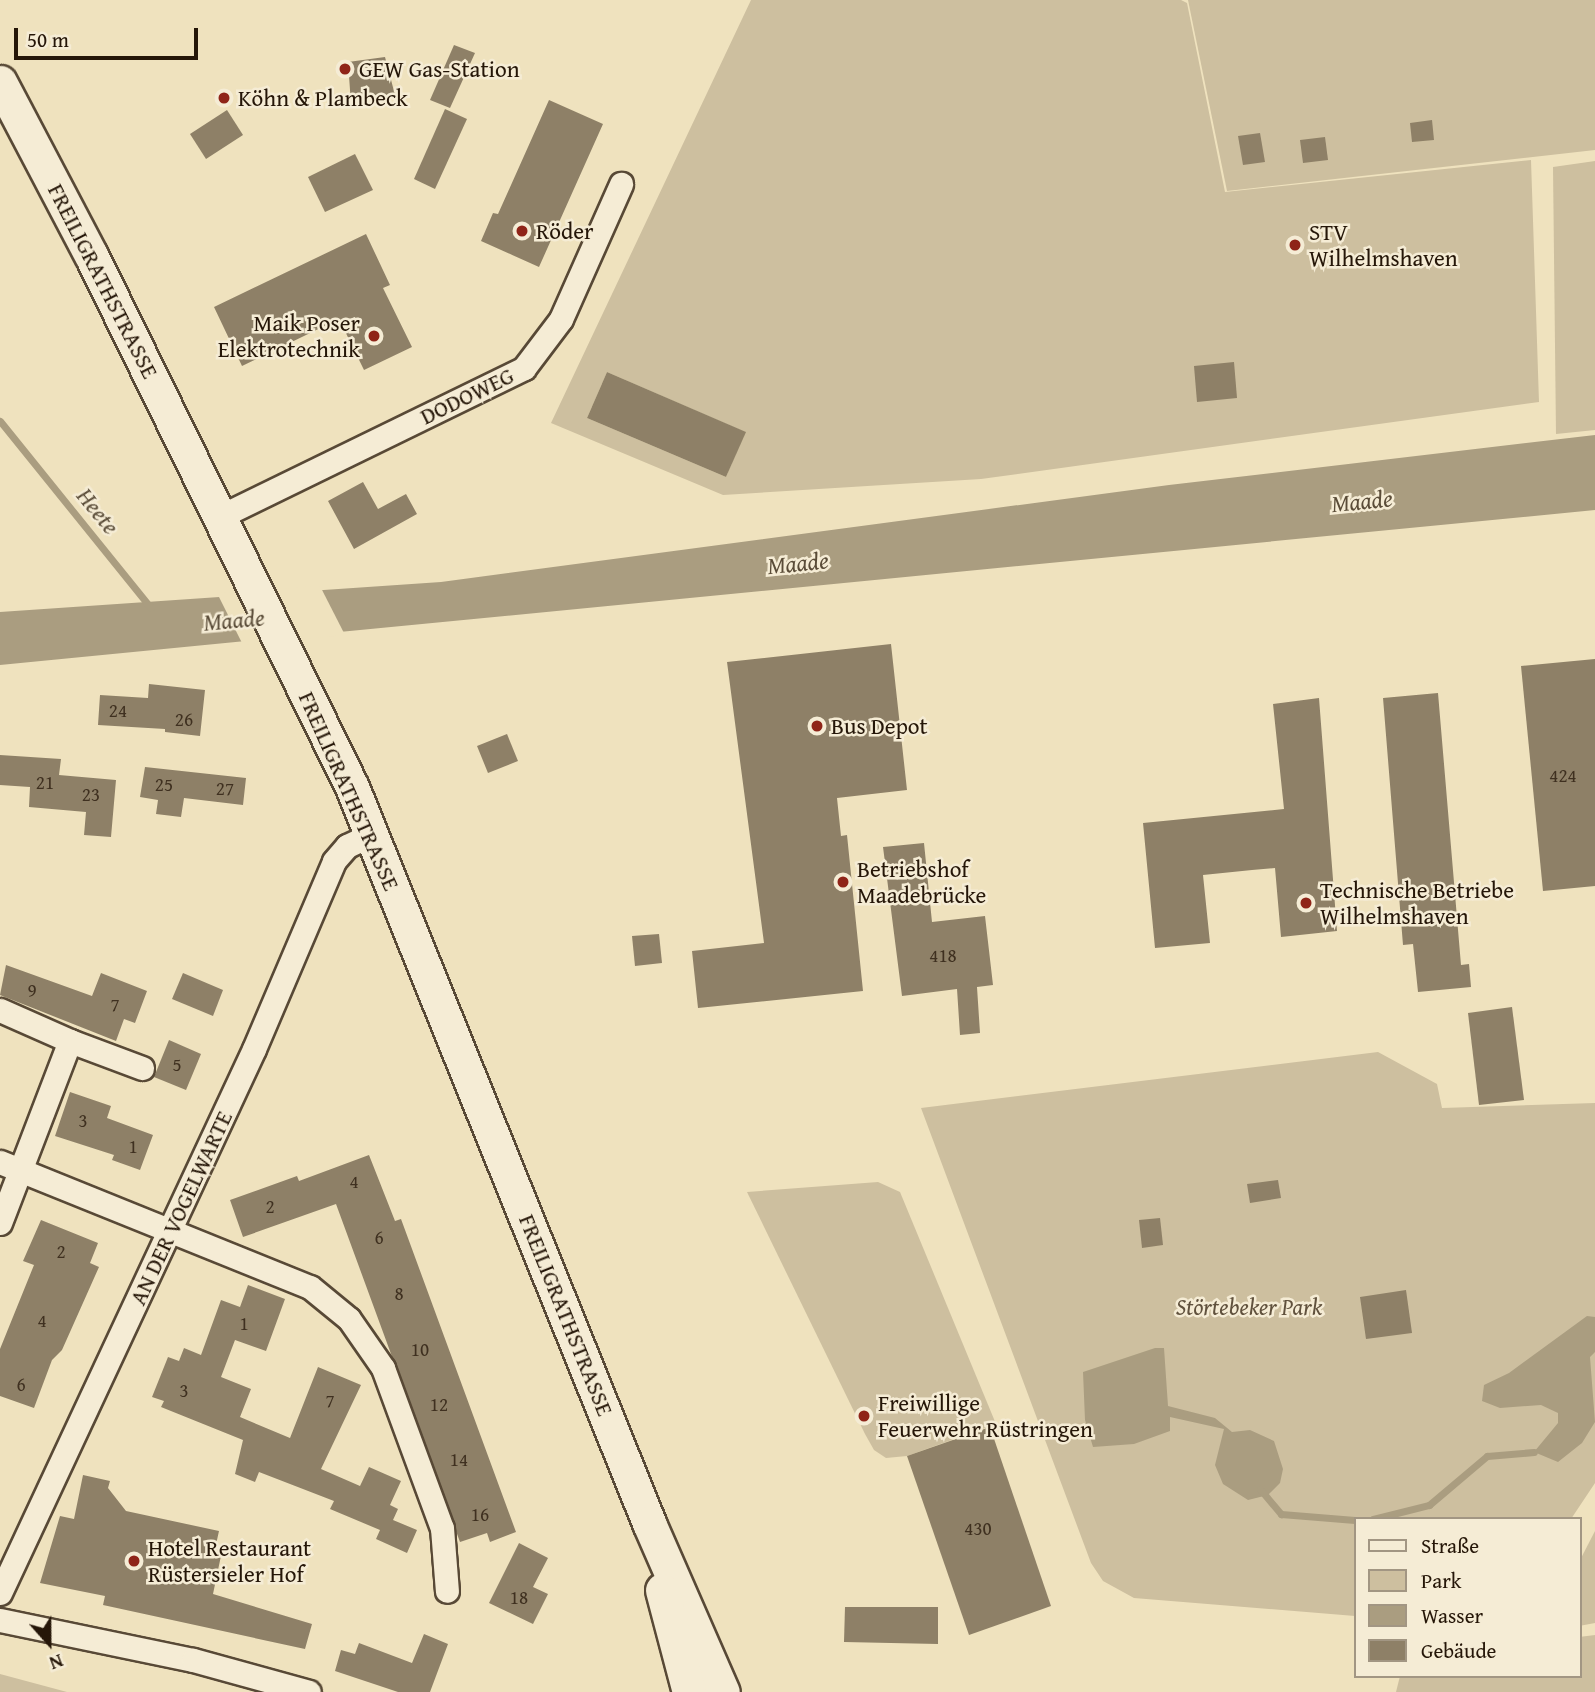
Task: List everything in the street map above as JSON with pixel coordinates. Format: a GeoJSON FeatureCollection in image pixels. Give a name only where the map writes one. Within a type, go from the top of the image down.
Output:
{"type":"FeatureCollection","features":[{"type":"Feature","properties":{"kind":"main road","name":"FREILIGRATHSTRASSE"},"geometry":{"type":"LineString","coordinates":[[0,82],[221,516],[301,681],[371,835],[649,1523],[723,1692]]}},
{"type":"Feature","properties":{"kind":"main road","name":"FREILIGRATHSTRASSE"},"geometry":{"type":"LineString","coordinates":[[649,1523],[689,1692]]}},
{"type":"Feature","properties":{"kind":"street","name":"DODOWEG"},"geometry":{"type":"LineString","coordinates":[[221,516],[524,368],[561,319],[621,184]]}},
{"type":"Feature","properties":{"kind":"street","name":"AN DER VOGELWARTE"},"geometry":{"type":"LineString","coordinates":[[0,1593],[170,1231],[334,861],[347,846],[371,835]]}},
{"type":"Feature","properties":{"kind":"street"},"geometry":{"type":"LineString","coordinates":[[0,1010],[70,1041],[142,1068]]}},
{"type":"Feature","properties":{"kind":"street"},"geometry":{"type":"LineString","coordinates":[[0,1223],[9,1166],[70,1041]]}},
{"type":"Feature","properties":{"kind":"street"},"geometry":{"type":"LineString","coordinates":[[9,1166],[310,1287],[366,1339],[383,1367],[442,1528],[447,1591]]}},
{"type":"Feature","properties":{"kind":"street"},"geometry":{"type":"LineString","coordinates":[[0,1620],[193,1660],[309,1692]]}},
{"type":"Feature","properties":{"kind":"green space"},"geometry":{"type":"Polygon","coordinates":[[[751,0],[1181,0],[1187,3],[1225,192],[1531,160],[1539,402],[981,479],[723,495],[551,423],[751,0]],[[607,372],[587,418],[726,477],[745,432],[607,372]]]}},
{"type":"Feature","properties":{"kind":"green space"},"geometry":{"type":"Polygon","coordinates":[[[1188,0],[1595,0],[1595,150],[1227,191],[1188,0]]]}},
{"type":"Feature","properties":{"kind":"green space"},"geometry":{"type":"Polygon","coordinates":[[[1595,161],[1595,430],[1556,434],[1553,167],[1595,161]]]}},
{"type":"Feature","properties":{"kind":"green space","name":"Störtebeker Park"},"geometry":{"type":"Polygon","coordinates":[[[1378,1052],[1437,1084],[1442,1108],[1595,1103],[1595,1483],[1572,1517],[1354,1517],[1354,1616],[1134,1598],[1103,1581],[1091,1563],[921,1108],[1378,1052]]]}},
{"type":"Feature","properties":{"kind":"green space"},"geometry":{"type":"Polygon","coordinates":[[[878,1182],[900,1192],[996,1424],[907,1456],[886,1458],[874,1450],[865,1434],[747,1192],[878,1182]]]}},
{"type":"Feature","properties":{"kind":"green space"},"geometry":{"type":"Polygon","coordinates":[[[1595,1531],[1595,1623],[1581,1626],[1581,1558],[1595,1531]]]}},
{"type":"Feature","properties":{"kind":"green space"},"geometry":{"type":"Polygon","coordinates":[[[1595,1635],[1595,1692],[1396,1692],[1400,1678],[1581,1678],[1581,1637],[1595,1635]]]}},
{"type":"Feature","properties":{"kind":"green space"},"geometry":{"type":"Polygon","coordinates":[[[0,1674],[67,1692],[0,1692],[0,1674]]]}},
{"type":"Feature","properties":{"kind":"water","name":"Maade"},"geometry":{"type":"Polygon","coordinates":[[[1595,435],[1595,510],[0,665],[0,612],[441,582],[1169,485],[1595,435]]]}},
{"type":"Feature","properties":{"kind":"water"},"geometry":{"type":"Polygon","coordinates":[[[1587,1316],[1595,1317],[1595,1352],[1590,1357],[1595,1422],[1582,1443],[1558,1462],[1534,1452],[1558,1423],[1558,1413],[1541,1405],[1500,1408],[1482,1401],[1484,1385],[1509,1373],[1587,1316]]]}},
{"type":"Feature","properties":{"kind":"water"},"geometry":{"type":"Polygon","coordinates":[[[1155,1348],[1164,1348],[1168,1406],[1215,1418],[1232,1432],[1250,1430],[1274,1441],[1283,1469],[1280,1483],[1268,1495],[1248,1500],[1223,1484],[1215,1465],[1224,1429],[1170,1417],[1170,1431],[1134,1444],[1093,1447],[1085,1420],[1083,1372],[1155,1348]]]}},
{"type":"Feature","properties":{"kind":"pier"},"geometry":{"type":"Polygon","coordinates":[[[320,586],[345,635],[243,645],[217,593],[320,586]]]}},
{"type":"Feature","properties":{"kind":"building"},"geometry":{"type":"Polygon","coordinates":[[[454,45],[475,53],[450,108],[430,100],[454,45]]]}},
{"type":"Feature","properties":{"kind":"building"},"geometry":{"type":"Polygon","coordinates":[[[385,57],[395,95],[377,95],[351,104],[348,62],[385,57]]]}},
{"type":"Feature","properties":{"kind":"building"},"geometry":{"type":"Polygon","coordinates":[[[549,100],[603,124],[539,267],[481,241],[493,213],[498,214],[549,100]]]}},
{"type":"Feature","properties":{"kind":"building"},"geometry":{"type":"Polygon","coordinates":[[[445,109],[467,119],[435,189],[414,179],[445,109]]]}},
{"type":"Feature","properties":{"kind":"building"},"geometry":{"type":"Polygon","coordinates":[[[227,110],[243,135],[206,159],[190,134],[227,110]]]}},
{"type":"Feature","properties":{"kind":"building"},"geometry":{"type":"Polygon","coordinates":[[[1432,120],[1434,140],[1412,142],[1410,123],[1432,120]]]}},
{"type":"Feature","properties":{"kind":"building"},"geometry":{"type":"Polygon","coordinates":[[[1260,133],[1265,162],[1243,165],[1238,136],[1260,133]]]}},
{"type":"Feature","properties":{"kind":"building"},"geometry":{"type":"Polygon","coordinates":[[[1325,137],[1328,160],[1303,163],[1300,140],[1325,137]]]}},
{"type":"Feature","properties":{"kind":"building"},"geometry":{"type":"Polygon","coordinates":[[[355,154],[373,190],[325,212],[308,177],[355,154]]]}},
{"type":"Feature","properties":{"kind":"building"},"geometry":{"type":"Polygon","coordinates":[[[366,234],[390,285],[383,288],[412,347],[364,370],[339,319],[242,366],[214,307],[366,234]]]}},
{"type":"Feature","properties":{"kind":"building"},"geometry":{"type":"Polygon","coordinates":[[[1234,362],[1237,398],[1197,402],[1194,366],[1234,362]]]}},
{"type":"Feature","properties":{"kind":"building"},"geometry":{"type":"Polygon","coordinates":[[[607,372],[746,432],[726,477],[587,418],[607,372]]]}},
{"type":"Feature","properties":{"kind":"building"},"geometry":{"type":"Polygon","coordinates":[[[363,482],[378,509],[406,494],[417,514],[354,549],[328,501],[363,482]]]}},
{"type":"Feature","properties":{"kind":"building"},"geometry":{"type":"Polygon","coordinates":[[[891,644],[907,790],[837,798],[841,836],[847,835],[863,991],[698,1008],[692,951],[764,943],[727,662],[891,644]]]}},
{"type":"Feature","properties":{"kind":"building"},"geometry":{"type":"Polygon","coordinates":[[[1595,659],[1595,886],[1543,891],[1521,666],[1595,659]]]}},
{"type":"Feature","properties":{"kind":"building"},"geometry":{"type":"Polygon","coordinates":[[[149,684],[205,690],[200,736],[165,732],[165,729],[98,725],[100,695],[148,698],[149,684]]]}},
{"type":"Feature","properties":{"kind":"building"},"geometry":{"type":"Polygon","coordinates":[[[1438,693],[1461,965],[1469,964],[1471,987],[1418,992],[1413,944],[1403,945],[1383,698],[1438,693]]]}},
{"type":"Feature","properties":{"kind":"building","name":"Technische Betriebe Wilhelmshaven"},"geometry":{"type":"Polygon","coordinates":[[[1319,698],[1337,931],[1281,937],[1275,868],[1252,870],[1203,875],[1210,943],[1155,948],[1143,823],[1284,809],[1273,704],[1319,698]]]}},
{"type":"Feature","properties":{"kind":"building"},"geometry":{"type":"Polygon","coordinates":[[[507,734],[518,761],[488,773],[477,746],[507,734]]]}},
{"type":"Feature","properties":{"kind":"building"},"geometry":{"type":"Polygon","coordinates":[[[0,755],[61,759],[59,775],[116,780],[111,837],[84,835],[86,812],[29,807],[30,787],[0,785],[0,755]]]}},
{"type":"Feature","properties":{"kind":"building"},"geometry":{"type":"Polygon","coordinates":[[[145,767],[246,778],[243,805],[184,798],[181,817],[156,814],[158,800],[140,797],[145,767]]]}},
{"type":"Feature","properties":{"kind":"building"},"geometry":{"type":"Polygon","coordinates":[[[924,843],[932,922],[985,916],[993,985],[977,987],[980,1033],[960,1035],[957,989],[902,996],[883,847],[924,843]]]}},
{"type":"Feature","properties":{"kind":"building"},"geometry":{"type":"Polygon","coordinates":[[[659,934],[662,963],[635,966],[632,936],[659,934]]]}},
{"type":"Feature","properties":{"kind":"building"},"geometry":{"type":"Polygon","coordinates":[[[6,965],[92,996],[101,973],[147,991],[135,1023],[124,1019],[116,1041],[0,995],[6,965]]]}},
{"type":"Feature","properties":{"kind":"building"},"geometry":{"type":"Polygon","coordinates":[[[183,973],[223,990],[213,1016],[172,999],[183,973]]]}},
{"type":"Feature","properties":{"kind":"building"},"geometry":{"type":"Polygon","coordinates":[[[1512,1007],[1524,1100],[1479,1105],[1468,1013],[1512,1007]]]}},
{"type":"Feature","properties":{"kind":"building"},"geometry":{"type":"Polygon","coordinates":[[[169,1040],[201,1054],[186,1090],[154,1077],[169,1040]]]}},
{"type":"Feature","properties":{"kind":"building"},"geometry":{"type":"Polygon","coordinates":[[[70,1092],[111,1106],[107,1118],[153,1135],[140,1170],[112,1160],[114,1155],[55,1136],[70,1092]]]}},
{"type":"Feature","properties":{"kind":"building"},"geometry":{"type":"Polygon","coordinates":[[[369,1155],[395,1221],[401,1219],[516,1532],[490,1542],[487,1533],[460,1542],[336,1204],[243,1237],[230,1200],[297,1176],[299,1181],[369,1155]]]}},
{"type":"Feature","properties":{"kind":"building"},"geometry":{"type":"Polygon","coordinates":[[[1278,1180],[1281,1198],[1250,1203],[1247,1184],[1278,1180]]]}},
{"type":"Feature","properties":{"kind":"building"},"geometry":{"type":"Polygon","coordinates":[[[1160,1218],[1163,1245],[1142,1248],[1139,1220],[1160,1218]]]}},
{"type":"Feature","properties":{"kind":"building"},"geometry":{"type":"Polygon","coordinates":[[[41,1220],[98,1243],[90,1263],[99,1267],[62,1350],[52,1360],[34,1408],[0,1396],[0,1349],[34,1265],[23,1261],[41,1220]]]}},
{"type":"Feature","properties":{"kind":"building"},"geometry":{"type":"Polygon","coordinates":[[[248,1285],[285,1299],[266,1351],[235,1340],[221,1377],[251,1389],[240,1417],[290,1438],[318,1367],[361,1385],[321,1469],[360,1486],[369,1467],[401,1481],[390,1505],[398,1509],[393,1520],[417,1530],[407,1553],[376,1539],[380,1530],[330,1509],[334,1501],[259,1472],[255,1482],[235,1474],[243,1440],[161,1407],[164,1401],[152,1397],[168,1357],[179,1361],[184,1348],[201,1355],[221,1300],[240,1307],[248,1285]]]}},
{"type":"Feature","properties":{"kind":"building"},"geometry":{"type":"Polygon","coordinates":[[[1406,1290],[1412,1333],[1366,1339],[1360,1297],[1406,1290]]]}},
{"type":"Feature","properties":{"kind":"building"},"geometry":{"type":"Polygon","coordinates":[[[990,1427],[1051,1606],[969,1635],[907,1456],[990,1427]]]}},
{"type":"Feature","properties":{"kind":"building"},"geometry":{"type":"Polygon","coordinates":[[[83,1475],[110,1481],[108,1488],[126,1511],[219,1531],[215,1549],[222,1551],[213,1594],[312,1624],[305,1649],[103,1605],[105,1596],[40,1583],[60,1516],[74,1519],[83,1475]]]}},
{"type":"Feature","properties":{"kind":"building"},"geometry":{"type":"Polygon","coordinates":[[[519,1543],[548,1558],[533,1587],[548,1594],[533,1624],[489,1603],[519,1543]]]}},
{"type":"Feature","properties":{"kind":"building"},"geometry":{"type":"Polygon","coordinates":[[[845,1607],[938,1607],[938,1644],[844,1642],[845,1607]]]}},
{"type":"Feature","properties":{"kind":"building"},"geometry":{"type":"Polygon","coordinates":[[[424,1634],[448,1644],[430,1692],[398,1692],[335,1671],[341,1650],[355,1654],[359,1643],[412,1663],[424,1634]]]}},
{"type":"Feature","properties":{"kind":"waterway","name":"Heete"},"geometry":{"type":"LineString","coordinates":[[0,421],[151,608]]}},
{"type":"Feature","properties":{"kind":"waterway"},"geometry":{"type":"LineString","coordinates":[[1381,1517],[1429,1505],[1487,1456],[1534,1452]]}},
{"type":"Feature","properties":{"kind":"waterway"},"geometry":{"type":"LineString","coordinates":[[1260,1489],[1281,1514],[1354,1520]]}},
{"type":"Feature","properties":{"kind":"place","name":"GEW Gas-Station"},"geometry":{"type":"Point","coordinates":[345,69]}},
{"type":"Feature","properties":{"kind":"place","name":"Köhn & Plambeck"},"geometry":{"type":"Point","coordinates":[224,98]}},
{"type":"Feature","properties":{"kind":"place","name":"Röder"},"geometry":{"type":"Point","coordinates":[522,231]}},
{"type":"Feature","properties":{"kind":"place","name":"STV Wilhelmshaven"},"geometry":{"type":"Point","coordinates":[1295,245]}},
{"type":"Feature","properties":{"kind":"place","name":"Maik Poser Elektrotechnik"},"geometry":{"type":"Point","coordinates":[374,336]}},
{"type":"Feature","properties":{"kind":"place","name":"Bus Depot"},"geometry":{"type":"Point","coordinates":[817,726]}},
{"type":"Feature","properties":{"kind":"place","name":"Betriebshof Maadebrücke"},"geometry":{"type":"Point","coordinates":[843,882]}},
{"type":"Feature","properties":{"kind":"place","name":"Technische Betriebe Wilhelmshaven"},"geometry":{"type":"Point","coordinates":[1306,903]}},
{"type":"Feature","properties":{"kind":"place","name":"Freiwillige Feuerwehr Rüstringen"},"geometry":{"type":"Point","coordinates":[864,1416]}},
{"type":"Feature","properties":{"kind":"place","name":"Hotel Restaurant Rüstersieler Hof"},"geometry":{"type":"Point","coordinates":[134,1561]}}]}
